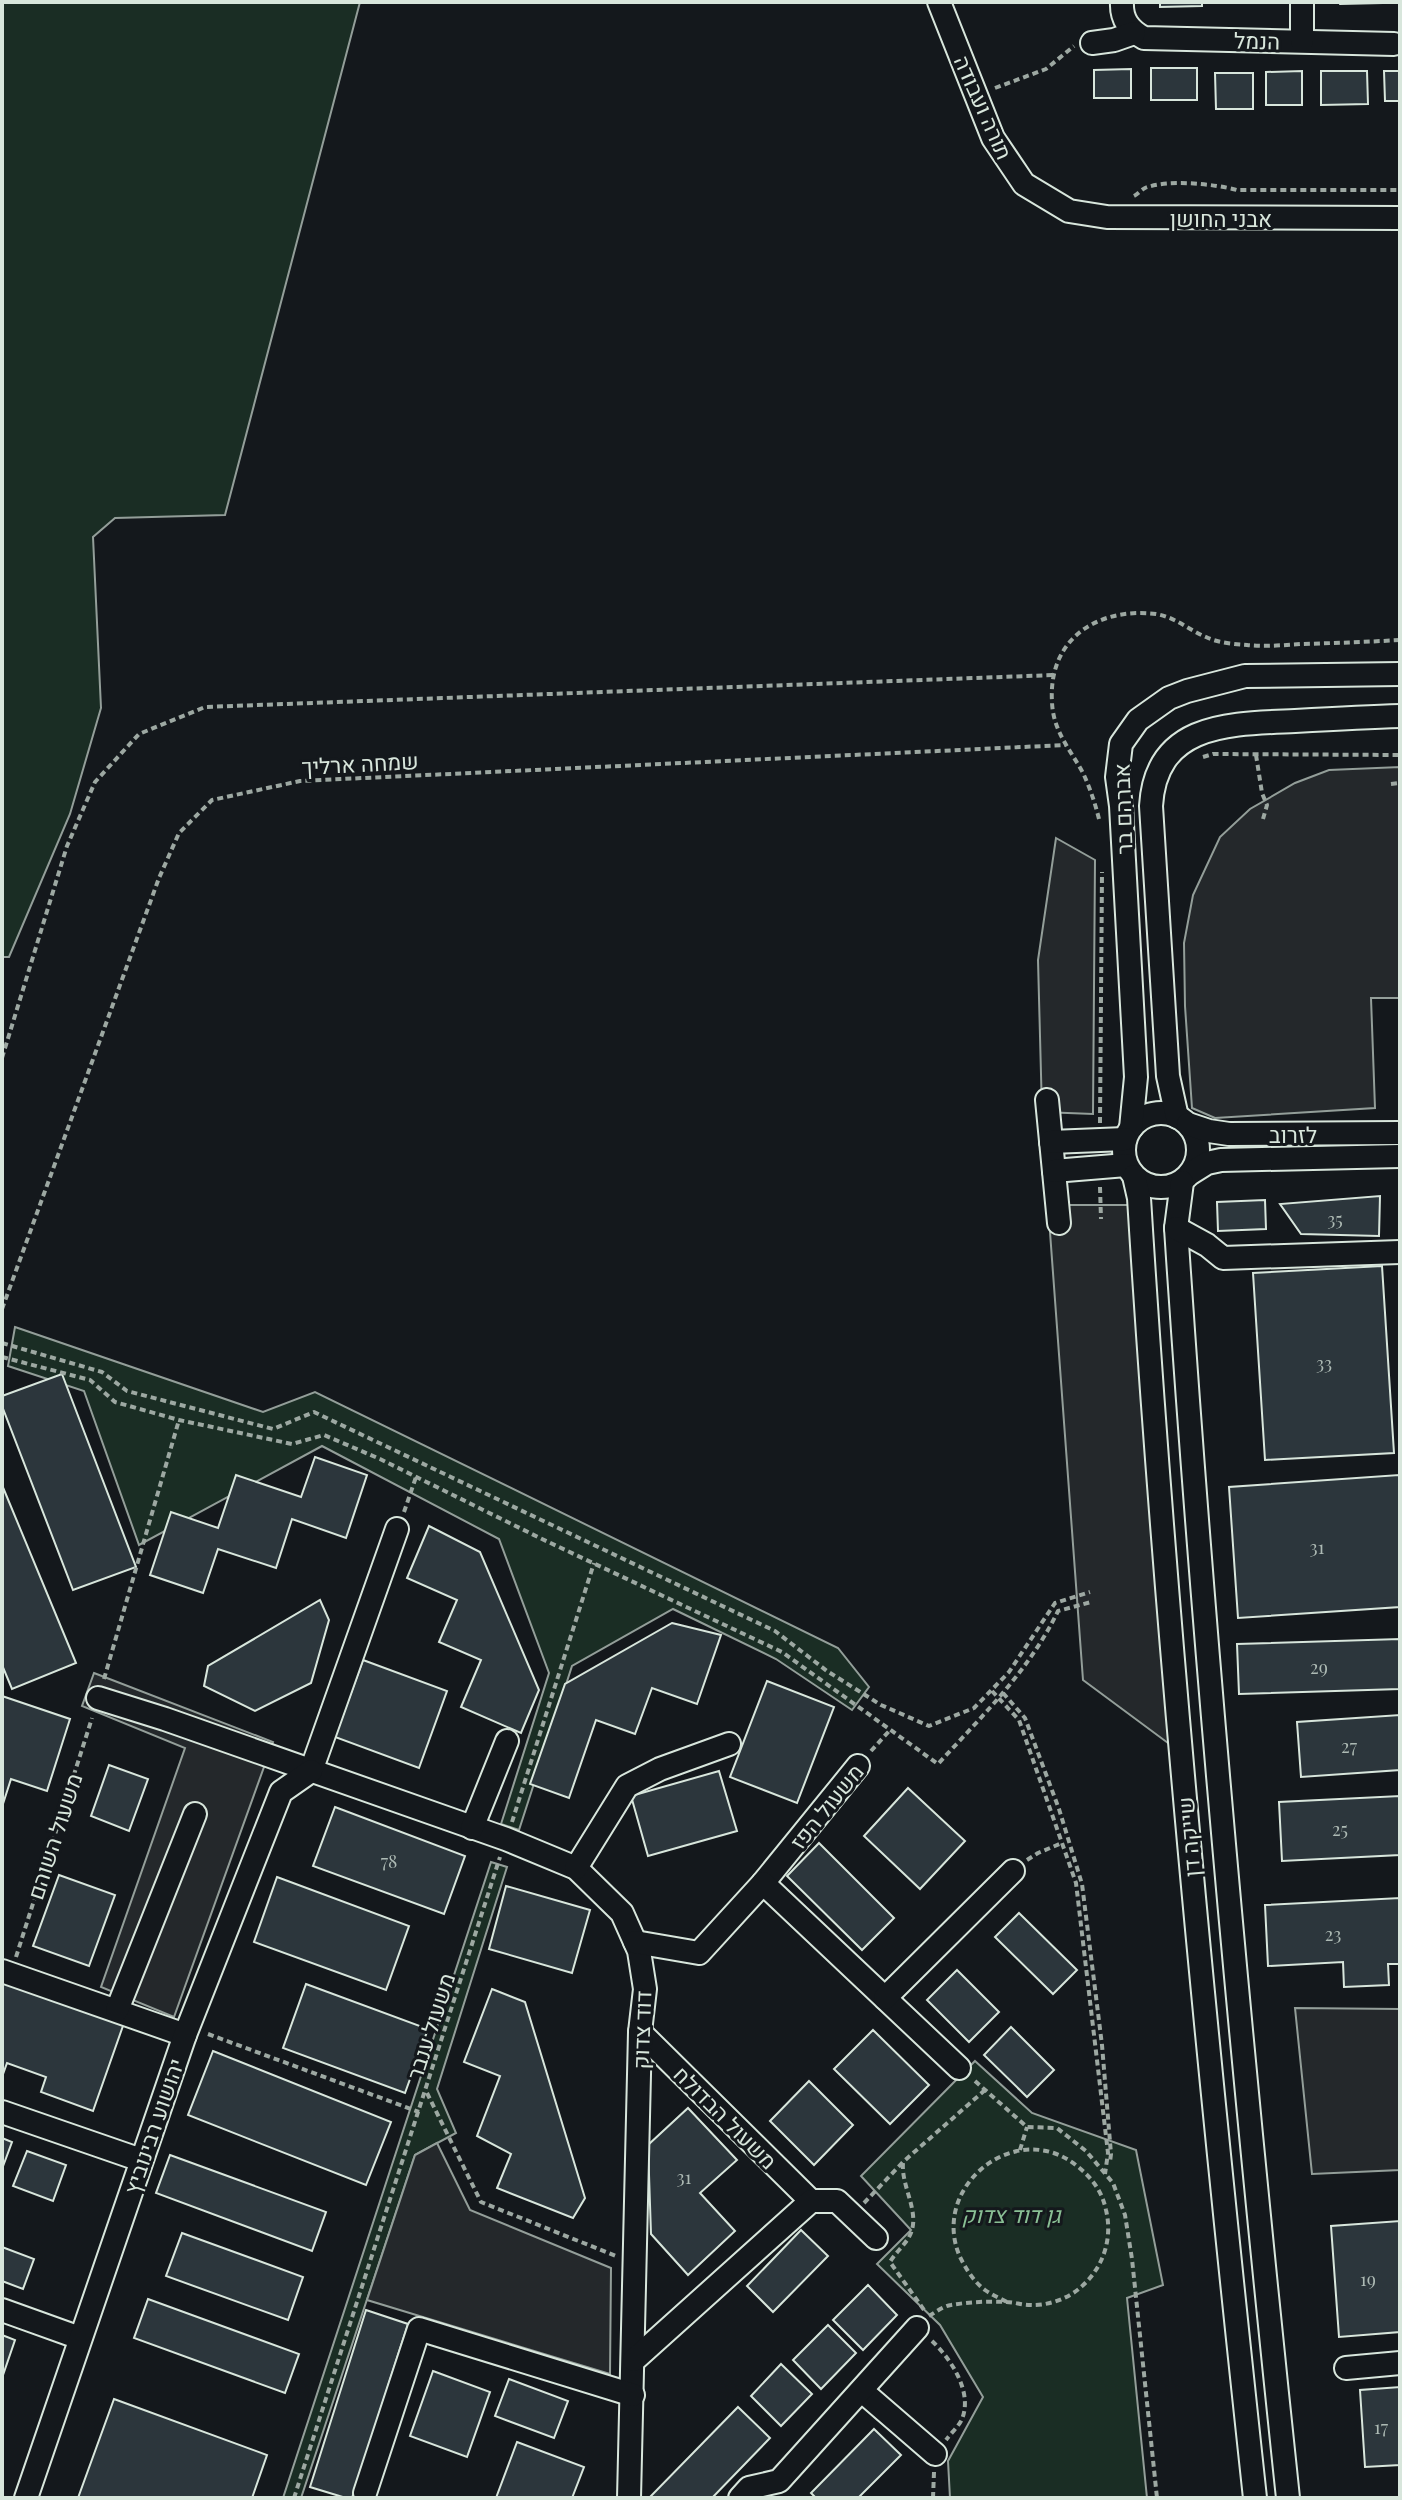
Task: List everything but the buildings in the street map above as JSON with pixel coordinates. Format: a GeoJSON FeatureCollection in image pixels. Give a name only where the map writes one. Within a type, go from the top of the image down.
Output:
{"type":"FeatureCollection","features":[{"type":"Feature","properties":{"kind":"street","name":"תורה ועבודה"},"geometry":{"type":"LineString","coordinates":[[939,2],[993,138],[1024,184],[1046,198]]}},
{"type":"Feature","properties":{"kind":"street"},"geometry":{"type":"LineString","coordinates":[[1302,2],[1302,41]]}},
{"type":"Feature","properties":{"kind":"street"},"geometry":{"type":"LineString","coordinates":[[1092,43],[1114,40],[1127,19]]}},
{"type":"Feature","properties":{"kind":"street","name":"הנמל"},"geometry":{"type":"LineString","coordinates":[[1127,19],[1144,38],[1394,44]]}},
{"type":"Feature","properties":{"kind":"street","name":"אבני החושן"},"geometry":{"type":"LineString","coordinates":[[1046,198],[1069,211],[1107,217],[1400,218]]}},
{"type":"Feature","properties":{"kind":"street","name":"אברהם בר"},"geometry":{"type":"LineString","coordinates":[[1128,1134],[1136,1077],[1117,777],[1125,736],[1138,720],[1169,698],[1245,676],[1400,674]]}},
{"type":"Feature","properties":{"kind":"street","name":"אברהם בר"},"geometry":{"type":"LineString","coordinates":[[1183,1121],[1168,1076],[1151,806],[1152,787],[1163,761],[1192,736],[1230,724],[1400,716]]}},
{"type":"Feature","properties":{"kind":"street"},"geometry":{"type":"LineString","coordinates":[[1047,1100],[1059,1223]]}},
{"type":"Feature","properties":{"kind":"street"},"geometry":{"type":"LineString","coordinates":[[1165,1113],[1183,1121],[1195,1135],[1197,1161],[1186,1177],[1170,1187],[1156,1188],[1144,1184],[1130,1170],[1123,1152],[1128,1134],[1140,1119],[1152,1114],[1165,1113]]}},
{"type":"Feature","properties":{"kind":"street","name":"לזרוב"},"geometry":{"type":"LineString","coordinates":[[1183,1121],[1209,1131],[1229,1134],[1400,1133]]}},
{"type":"Feature","properties":{"kind":"street"},"geometry":{"type":"LineString","coordinates":[[1051,1142],[1128,1134]]}},
{"type":"Feature","properties":{"kind":"street","name":"לזרוב"},"geometry":{"type":"LineString","coordinates":[[1186,1177],[1207,1163],[1221,1160],[1400,1156]]}},
{"type":"Feature","properties":{"kind":"street"},"geometry":{"type":"LineString","coordinates":[[1054,1171],[1130,1170]]}},
{"type":"Feature","properties":{"kind":"street","name":"שייקה דן"},"geometry":{"type":"LineString","coordinates":[[1130,1170],[1139,1198],[1179,1741],[1255,2498]]}},
{"type":"Feature","properties":{"kind":"street","name":"שייקה דן"},"geometry":{"type":"LineString","coordinates":[[1186,1177],[1176,1228],[1224,1862],[1288,2498]]}},
{"type":"Feature","properties":{"kind":"street"},"geometry":{"type":"LineString","coordinates":[[1176,1228],[1223,1258],[1400,1252]]}},
{"type":"Feature","properties":{"kind":"street"},"geometry":{"type":"LineString","coordinates":[[311,1771],[397,1529]]}},
{"type":"Feature","properties":{"kind":"street","name":"דוד צדוק"},"geometry":{"type":"LineString","coordinates":[[98,1698],[506,1839],[576,1868],[622,1913],[639,1951],[645,1989],[640,2032],[629,2498]]}},
{"type":"Feature","properties":{"kind":"street"},"geometry":{"type":"LineString","coordinates":[[472,1828],[507,1741]]}},
{"type":"Feature","properties":{"kind":"street"},"geometry":{"type":"LineString","coordinates":[[576,1868],[627,1786],[660,1769],[729,1744]]}},
{"type":"Feature","properties":{"kind":"street","name":"משעול הפז"},"geometry":{"type":"LineString","coordinates":[[635,1942],[699,1953],[763,1883],[858,1766]]}},
{"type":"Feature","properties":{"kind":"street","name":"יהושוע רבינוביץ"},"geometry":{"type":"LineString","coordinates":[[26,2498],[187,2031],[281,1792],[311,1771]]}},
{"type":"Feature","properties":{"kind":"street"},"geometry":{"type":"LineString","coordinates":[[117,2010],[195,1814]]}},
{"type":"Feature","properties":{"kind":"street"},"geometry":{"type":"LineString","coordinates":[[885,1998],[1013,1871]]}},
{"type":"Feature","properties":{"kind":"street"},"geometry":{"type":"LineString","coordinates":[[763,1883],[959,2068]]}},
{"type":"Feature","properties":{"kind":"street"},"geometry":{"type":"LineString","coordinates":[[6,1972],[187,2031]]}},
{"type":"Feature","properties":{"kind":"street","name":"משעול הבדולח"},"geometry":{"type":"LineString","coordinates":[[640,2032],[811,2201]]}},
{"type":"Feature","properties":{"kind":"street"},"geometry":{"type":"LineString","coordinates":[[2,2112],[141,2160]]}},
{"type":"Feature","properties":{"kind":"street"},"geometry":{"type":"LineString","coordinates":[[634,2360],[811,2201],[837,2201],[876,2238]]}},
{"type":"Feature","properties":{"kind":"street"},"geometry":{"type":"LineString","coordinates":[[2,2310],[80,2338]]}},
{"type":"Feature","properties":{"kind":"street"},"geometry":{"type":"LineString","coordinates":[[740,2498],[749,2488],[779,2481],[923,2322]]}},
{"type":"Feature","properties":{"kind":"street"},"geometry":{"type":"LineString","coordinates":[[365,2493],[419,2329],[633,2395]]}},
{"type":"Feature","properties":{"kind":"street"},"geometry":{"type":"LineString","coordinates":[[1346,2368],[1400,2363]]}},
{"type":"Feature","properties":{"kind":"street"},"geometry":{"type":"LineString","coordinates":[[862,2391],[935,2454]]}},
{"type":"Feature","properties":{"kind":"path"},"geometry":{"type":"LineString","coordinates":[[976,94],[1046,69],[1076,45],[1092,43]]}},
{"type":"Feature","properties":{"kind":"path"},"geometry":{"type":"LineString","coordinates":[[1107,217],[1145,188],[1182,183],[1220,185],[1237,190],[1400,190]]}},
{"type":"Feature","properties":{"kind":"path"},"geometry":{"type":"LineString","coordinates":[[2,1058],[67,846],[95,782],[139,734],[205,707],[1053,675]]}},
{"type":"Feature","properties":{"kind":"path","name":"שמחה ארליך"},"geometry":{"type":"LineString","coordinates":[[2,1309],[159,878],[179,833],[212,800],[300,781],[1065,745]]}},
{"type":"Feature","properties":{"kind":"path"},"geometry":{"type":"LineString","coordinates":[[1201,758],[1213,754],[1400,755]]}},
{"type":"Feature","properties":{"kind":"path"},"geometry":{"type":"LineString","coordinates":[[1256,755],[1267,805],[1263,819]]}},
{"type":"Feature","properties":{"kind":"path"},"geometry":{"type":"LineString","coordinates":[[1391,784],[1400,783]]}},
{"type":"Feature","properties":{"kind":"path"},"geometry":{"type":"LineString","coordinates":[[2,1343],[102,1372],[127,1391],[273,1429],[314,1412],[775,1631],[827,1671],[870,1698],[929,1726],[974,1708],[1009,1672],[1055,1603],[1090,1592]]}},
{"type":"Feature","properties":{"kind":"path"},"geometry":{"type":"LineString","coordinates":[[2,1357],[90,1380],[115,1402],[179,1420],[292,1444],[324,1435],[782,1652],[938,1764],[1017,1678],[1045,1639],[1058,1611],[1091,1602]]}},
{"type":"Feature","properties":{"kind":"path","name":"משעול השוהם"},"geometry":{"type":"LineString","coordinates":[[6,1972],[98,1698],[179,1420]]}},
{"type":"Feature","properties":{"kind":"path"},"geometry":{"type":"LineString","coordinates":[[397,1529],[416,1477]]}},
{"type":"Feature","properties":{"kind":"path","name":"משעול ענבר"},"geometry":{"type":"LineString","coordinates":[[294,2498],[594,1563]]}},
{"type":"Feature","properties":{"kind":"path"},"geometry":{"type":"LineString","coordinates":[[992,1690],[1019,1720],[1076,1883],[1108,2153],[1106,2175]]}},
{"type":"Feature","properties":{"kind":"path"},"geometry":{"type":"LineString","coordinates":[[1003,1693],[1025,1718],[1082,1884],[1102,2045],[1111,2154],[1106,2175]]}},
{"type":"Feature","properties":{"kind":"path","name":"משעול הפז"},"geometry":{"type":"LineString","coordinates":[[858,1766],[891,1729]]}},
{"type":"Feature","properties":{"kind":"path"},"geometry":{"type":"LineString","coordinates":[[1013,1871],[1038,1853],[1062,1844],[1067,1836]]}},
{"type":"Feature","properties":{"kind":"path"},"geometry":{"type":"LineString","coordinates":[[187,2031],[419,2112]]}},
{"type":"Feature","properties":{"kind":"path"},"geometry":{"type":"LineString","coordinates":[[959,2068],[1027,2127],[1057,2128],[1086,2151],[1113,2183],[1125,2215],[1132,2259],[1157,2498]]}},
{"type":"Feature","properties":{"kind":"path"},"geometry":{"type":"LineString","coordinates":[[853,2214],[904,2161],[985,2090]]}},
{"type":"Feature","properties":{"kind":"path"},"geometry":{"type":"LineString","coordinates":[[426,2091],[481,2202],[635,2264]]}},
{"type":"Feature","properties":{"kind":"path"},"geometry":{"type":"LineString","coordinates":[[1020,2150],[1027,2127]]}},
{"type":"Feature","properties":{"kind":"path"},"geometry":{"type":"LineString","coordinates":[[923,2322],[948,2305],[1007,2302],[1032,2306],[1057,2301],[1079,2289],[1096,2270],[1107,2247],[1109,2222],[1103,2197],[1089,2176],[1069,2160],[1046,2151],[1020,2150],[995,2158],[974,2173],[960,2195],[953,2220],[955,2246],[966,2270],[984,2289],[1007,2302]]}},
{"type":"Feature","properties":{"kind":"path"},"geometry":{"type":"LineString","coordinates":[[904,2161],[902,2175],[915,2220],[910,2236],[890,2262],[923,2322],[947,2355],[966,2398],[962,2420],[935,2454],[933,2498]]}},
{"type":"Feature","properties":{"kind":"green space"},"geometry":{"type":"Polygon","coordinates":[[[2,2],[360,2],[225,515],[115,518],[93,537],[101,708],[70,814],[9,957],[2,957],[2,2]]]}},
{"type":"Feature","properties":{"kind":"green space"},"geometry":{"type":"Polygon","coordinates":[[[15,1327],[263,1412],[315,1392],[838,1648],[869,1687],[852,1710],[776,1659],[673,1609],[572,1666],[519,1830],[501,1824],[549,1673],[499,1539],[322,1446],[139,1545],[84,1391],[8,1366],[15,1327]]]}},
{"type":"Feature","properties":{"kind":"green space"},"geometry":{"type":"Polygon","coordinates":[[[491,1862],[507,1867],[437,2089],[456,2133],[415,2155],[301,2498],[283,2498],[491,1862]]]}},
{"type":"Feature","properties":{"kind":"green space","name":"גן דוד צדוק"},"geometry":{"type":"Polygon","coordinates":[[[975,2061],[1032,2113],[1136,2150],[1163,2285],[1127,2298],[1147,2498],[950,2498],[948,2461],[983,2397],[940,2325],[877,2264],[911,2230],[861,2176],[975,2061]]]}},
{"type":"Feature","properties":{"kind":"shaded area"},"geometry":{"type":"Polygon","coordinates":[[[1400,767],[1400,998],[1371,998],[1375,1108],[1215,1118],[1192,1108],[1184,943],[1193,895],[1220,837],[1250,809],[1295,783],[1329,770],[1400,767]]]}},
{"type":"Feature","properties":{"kind":"shaded area"},"geometry":{"type":"Polygon","coordinates":[[[1056,838],[1095,860],[1093,1114],[1042,1112],[1038,960],[1056,838]]]}},
{"type":"Feature","properties":{"kind":"shaded area"},"geometry":{"type":"Polygon","coordinates":[[[1048,1205],[1131,1205],[1172,1746],[1083,1680],[1048,1205]]]}},
{"type":"Feature","properties":{"kind":"shaded area"},"geometry":{"type":"Polygon","coordinates":[[[94,1673],[273,1742],[174,2017],[101,1987],[185,1748],[82,1706],[94,1673]]]}},
{"type":"Feature","properties":{"kind":"shaded area"},"geometry":{"type":"Polygon","coordinates":[[[1295,2008],[1400,2009],[1400,2170],[1312,2174],[1295,2008]]]}},
{"type":"Feature","properties":{"kind":"shaded area"},"geometry":{"type":"Polygon","coordinates":[[[437,2143],[470,2210],[611,2268],[610,2374],[367,2300],[415,2155],[437,2143]]]}}]}
